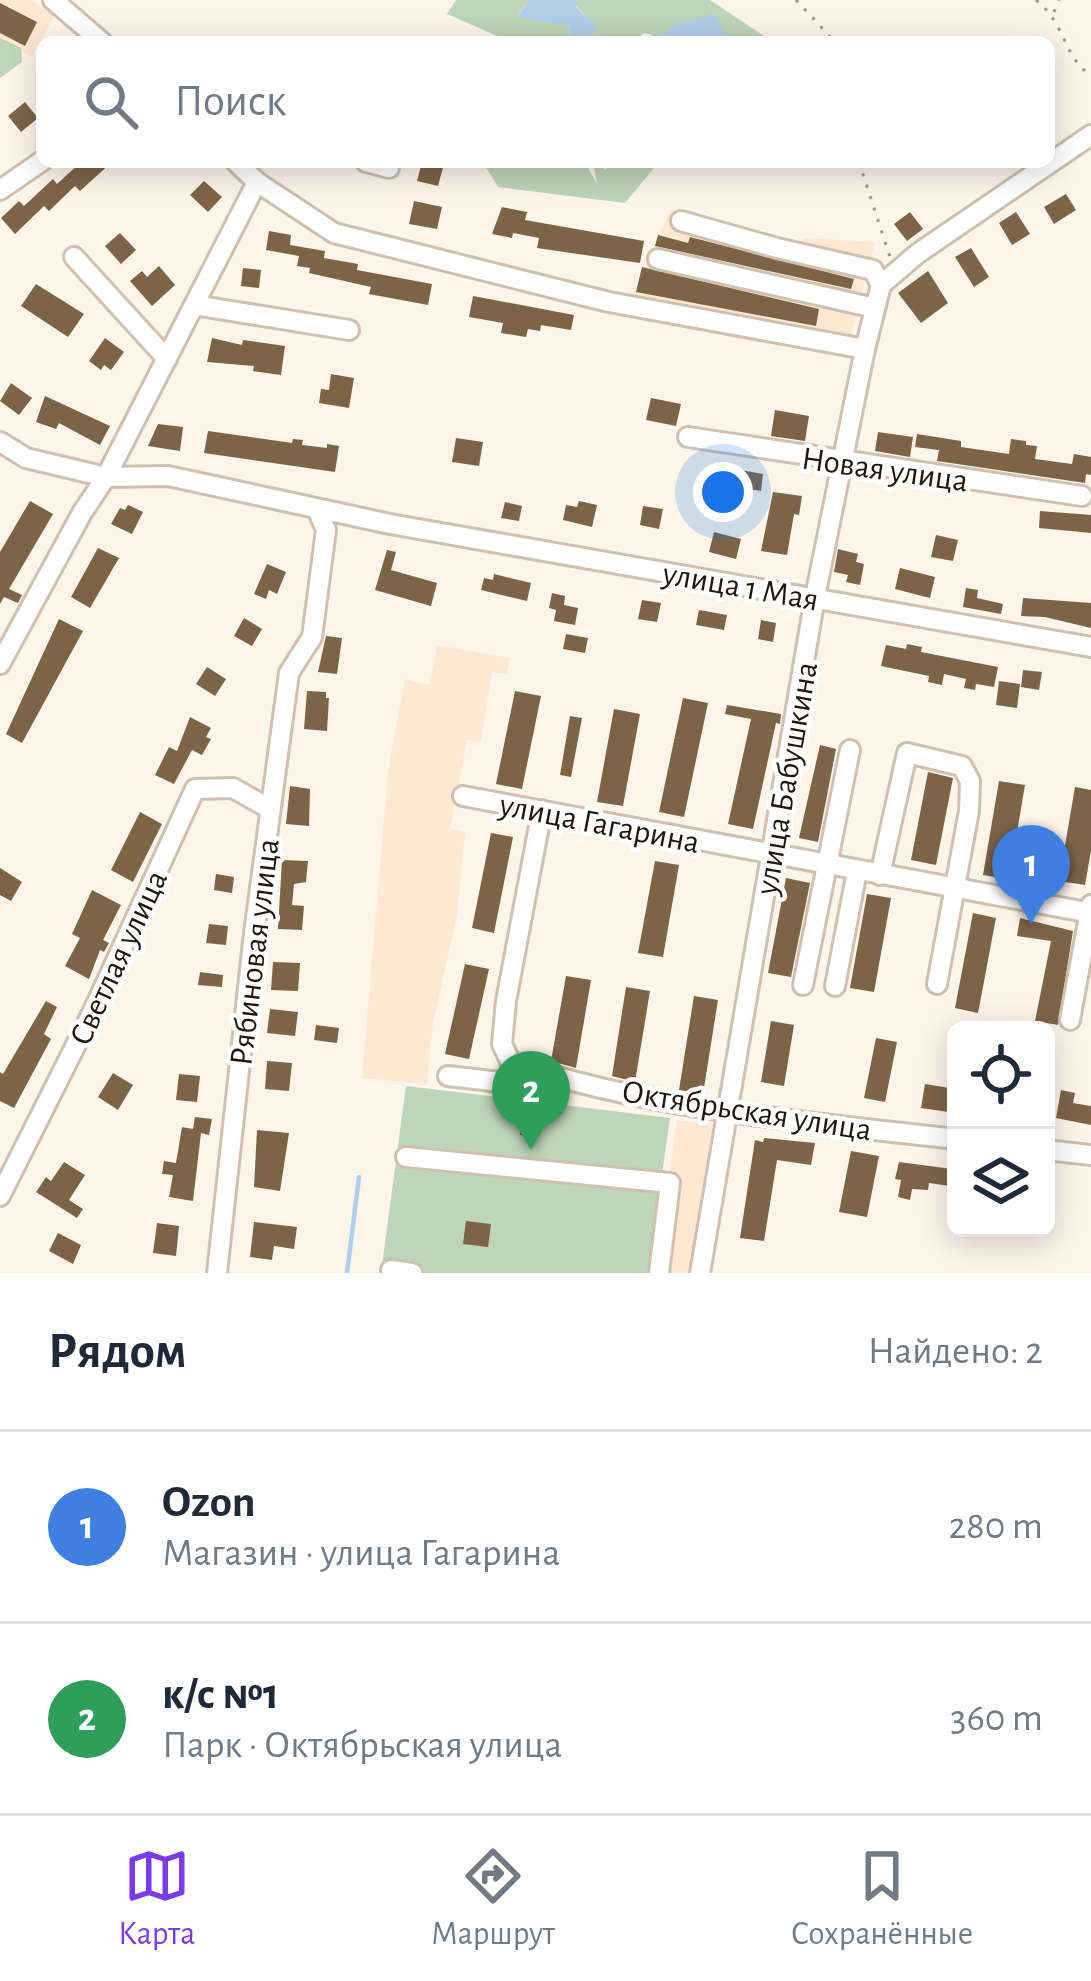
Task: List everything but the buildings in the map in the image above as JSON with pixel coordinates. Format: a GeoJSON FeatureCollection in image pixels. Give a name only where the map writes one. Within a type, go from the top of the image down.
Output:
{"type":"FeatureCollection","features":[{"type":"Feature","properties":{"kind":"street"},"geometry":{"type":"LineString","coordinates":[[53,0],[95,36]]}},
{"type":"Feature","properties":{"kind":"street"},"geometry":{"type":"LineString","coordinates":[[1055,159],[1091,135]]}},
{"type":"Feature","properties":{"kind":"street"},"geometry":{"type":"LineString","coordinates":[[0,190],[36,164]]}},
{"type":"Feature","properties":{"kind":"street"},"geometry":{"type":"LineString","coordinates":[[242,168],[334,233],[609,302],[865,349]]}},
{"type":"Feature","properties":{"kind":"street"},"geometry":{"type":"LineString","coordinates":[[681,220],[874,270],[881,285],[916,254],[1042,168]]}},
{"type":"Feature","properties":{"kind":"street"},"geometry":{"type":"LineString","coordinates":[[0,664],[106,477],[257,182]]}},
{"type":"Feature","properties":{"kind":"street"},"geometry":{"type":"LineString","coordinates":[[74,257],[167,358]]}},
{"type":"Feature","properties":{"kind":"street"},"geometry":{"type":"LineString","coordinates":[[658,260],[875,308]]}},
{"type":"Feature","properties":{"kind":"street","name":"улица Бабушкина"},"geometry":{"type":"LineString","coordinates":[[700,1273],[815,597],[881,285]]}},
{"type":"Feature","properties":{"kind":"street"},"geometry":{"type":"LineString","coordinates":[[194,305],[349,330]]}},
{"type":"Feature","properties":{"kind":"street","name":"Новая улица"},"geometry":{"type":"LineString","coordinates":[[688,437],[1082,496]]}},
{"type":"Feature","properties":{"kind":"street","name":"улица 1 Мая"},"geometry":{"type":"LineString","coordinates":[[0,442],[26,458],[106,477],[169,476],[390,524],[1091,647]]}},
{"type":"Feature","properties":{"kind":"street","name":"Рябиновая улица"},"geometry":{"type":"LineString","coordinates":[[217,1273],[289,673],[312,637],[326,530],[316,509]]}},
{"type":"Feature","properties":{"kind":"street"},"geometry":{"type":"LineString","coordinates":[[803,985],[850,750]]}},
{"type":"Feature","properties":{"kind":"street"},"geometry":{"type":"LineString","coordinates":[[880,875],[907,753],[962,766],[970,781],[969,811],[937,984]]}},
{"type":"Feature","properties":{"kind":"street","name":"Светлая улица"},"geometry":{"type":"LineString","coordinates":[[2,1186],[94,1009],[195,789],[233,788],[270,809]]}},
{"type":"Feature","properties":{"kind":"street","name":"улица Гагарина"},"geometry":{"type":"LineString","coordinates":[[463,796],[770,856],[1091,910]]}},
{"type":"Feature","properties":{"kind":"street","name":"Октябрьская улица"},"geometry":{"type":"LineString","coordinates":[[542,810],[506,1001],[502,1044],[511,1063],[556,1078],[730,1112],[947,1138]]}},
{"type":"Feature","properties":{"kind":"street"},"geometry":{"type":"LineString","coordinates":[[835,986],[857,871]]}},
{"type":"Feature","properties":{"kind":"street"},"geometry":{"type":"LineString","coordinates":[[1070,1020],[1091,910]]}},
{"type":"Feature","properties":{"kind":"street"},"geometry":{"type":"LineString","coordinates":[[448,1076],[535,1087],[556,1078]]}},
{"type":"Feature","properties":{"kind":"street"},"geometry":{"type":"LineString","coordinates":[[1055,1151],[1091,1155]]}},
{"type":"Feature","properties":{"kind":"street"},"geometry":{"type":"LineString","coordinates":[[406,1156],[670,1183],[658,1273]]}},
{"type":"Feature","properties":{"kind":"street"},"geometry":{"type":"LineString","coordinates":[[391,1270],[412,1273]]}},
{"type":"Feature","properties":{"kind":"path"},"geometry":{"type":"LineString","coordinates":[[796,0],[829,36]]}},
{"type":"Feature","properties":{"kind":"path"},"geometry":{"type":"LineString","coordinates":[[1036,0],[1053,14],[1077,66],[1091,76]]}},
{"type":"Feature","properties":{"kind":"path"},"geometry":{"type":"LineString","coordinates":[[1053,14],[1059,0]]}},
{"type":"Feature","properties":{"kind":"path"},"geometry":{"type":"LineString","coordinates":[[860,168],[890,256],[881,285]]}},
{"type":"Feature","properties":{"kind":"shaded area"},"geometry":{"type":"Polygon","coordinates":[[[0,0],[31,0],[55,15],[44,36],[36,36],[32,57],[0,40],[0,0]]]}},
{"type":"Feature","properties":{"kind":"shaded area"},"geometry":{"type":"Polygon","coordinates":[[[671,209],[801,245],[804,238],[875,242],[850,339],[632,296],[671,209]]]}},
{"type":"Feature","properties":{"kind":"shaded area"},"geometry":{"type":"Polygon","coordinates":[[[437,645],[510,658],[507,674],[492,672],[481,741],[467,740],[450,829],[465,832],[457,915],[433,1023],[427,1084],[362,1078],[388,771],[405,679],[430,685],[437,645]]]}},
{"type":"Feature","properties":{"kind":"shaded area"},"geometry":{"type":"Polygon","coordinates":[[[677,1120],[720,1125],[693,1273],[655,1273],[677,1120]]]}},
{"type":"Feature","properties":{"kind":"green space"},"geometry":{"type":"Polygon","coordinates":[[[456,0],[529,0],[518,15],[567,25],[571,36],[497,36],[447,14],[456,0]]]}},
{"type":"Feature","properties":{"kind":"green space"},"geometry":{"type":"Polygon","coordinates":[[[576,0],[710,0],[764,36],[720,36],[674,25],[662,36],[589,36],[597,28],[576,6],[576,0]]]}},
{"type":"Feature","properties":{"kind":"green space"},"geometry":{"type":"Polygon","coordinates":[[[0,38],[21,48],[22,62],[0,78],[0,38]]]}},
{"type":"Feature","properties":{"kind":"green space"},"geometry":{"type":"Polygon","coordinates":[[[486,168],[588,168],[597,184],[594,168],[654,168],[625,203],[498,187],[486,168]]]}},
{"type":"Feature","properties":{"kind":"green space"},"geometry":{"type":"Polygon","coordinates":[[[406,1086],[670,1118],[648,1273],[381,1273],[406,1086]]]}},
{"type":"Feature","properties":{"kind":"water"},"geometry":{"type":"Polygon","coordinates":[[[529,0],[576,0],[576,7],[598,28],[589,36],[571,36],[567,25],[517,17],[529,0]]]}},
{"type":"Feature","properties":{"kind":"water"},"geometry":{"type":"Polygon","coordinates":[[[713,14],[728,36],[662,36],[674,25],[713,14]]]}},
{"type":"Feature","properties":{"kind":"waterway"},"geometry":{"type":"LineString","coordinates":[[347,1273],[359,1177]]}},
{"type":"Feature","properties":{"kind":"place","name":"Ozon"},"geometry":{"type":"Point","coordinates":[1031,924]}},
{"type":"Feature","properties":{"kind":"place","name":"к/с №1"},"geometry":{"type":"Point","coordinates":[531,1150]}}]}
